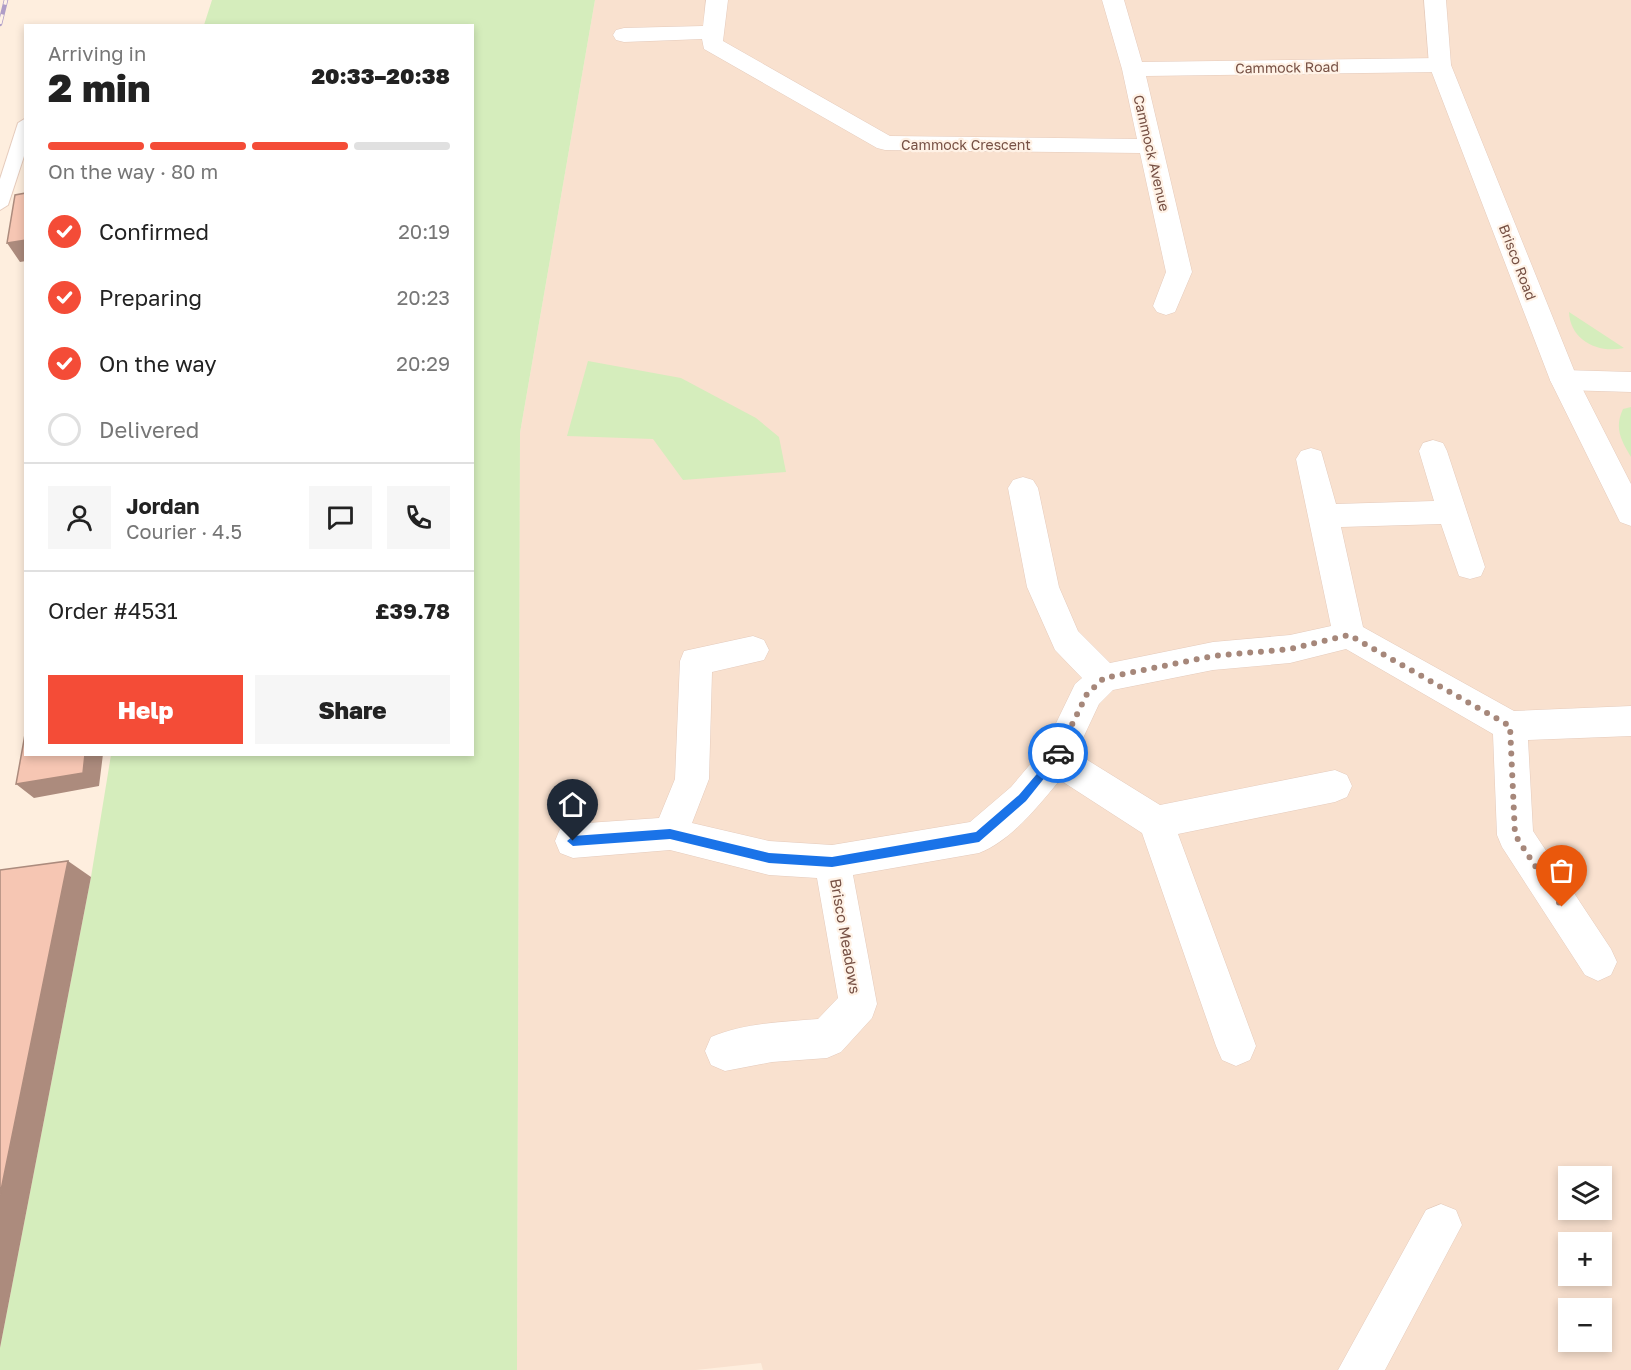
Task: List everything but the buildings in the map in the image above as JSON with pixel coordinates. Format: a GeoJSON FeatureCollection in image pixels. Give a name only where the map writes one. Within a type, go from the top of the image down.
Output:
{"type":"FeatureCollection","features":[{"type":"Feature","properties":{"kind":"street"},"geometry":{"type":"LineString","coordinates":[[624,35],[713,32],[717,0]]}},
{"type":"Feature","properties":{"kind":"street","name":"Cammock Avenue"},"geometry":{"type":"LineString","coordinates":[[1113,0],[1133,69],[1179,272],[1166,306]]}},
{"type":"Feature","properties":{"kind":"street","name":"Brisco Road"},"geometry":{"type":"LineString","coordinates":[[1435,0],[1440,65],[1564,380],[1631,514]]}},
{"type":"Feature","properties":{"kind":"street","name":"Cammock Crescent"},"geometry":{"type":"LineString","coordinates":[[713,32],[712,44],[885,143],[1150,146]]}},
{"type":"Feature","properties":{"kind":"street","name":"Cammock Road"},"geometry":{"type":"LineString","coordinates":[[1133,69],[1440,65]]}},
{"type":"Feature","properties":{"kind":"street"},"geometry":{"type":"LineString","coordinates":[[1564,380],[1631,382]]}},
{"type":"Feature","properties":{"kind":"street"},"geometry":{"type":"LineString","coordinates":[[1433,451],[1470,567]]}},
{"type":"Feature","properties":{"kind":"street"},"geometry":{"type":"LineString","coordinates":[[1311,459],[1349,635]]}},
{"type":"Feature","properties":{"kind":"street"},"geometry":{"type":"LineString","coordinates":[[1023,488],[1043,587],[1066,640],[1104,678],[1213,656],[1290,649],[1349,635],[1510,726],[1631,721]]}},
{"type":"Feature","properties":{"kind":"street"},"geometry":{"type":"LineString","coordinates":[[1323,516],[1452,512]]}},
{"type":"Feature","properties":{"kind":"street"},"geometry":{"type":"LineString","coordinates":[[670,834],[692,779],[696,661],[753,650]]}},
{"type":"Feature","properties":{"kind":"street","name":"Brisco Meadows"},"geometry":{"type":"LineString","coordinates":[[573,841],[670,834],[769,858],[832,862],[979,837],[1023,798],[1056,759],[1087,694],[1104,678]]}},
{"type":"Feature","properties":{"kind":"street"},"geometry":{"type":"LineString","coordinates":[[1510,726],[1515,835],[1598,962]]}},
{"type":"Feature","properties":{"kind":"street"},"geometry":{"type":"LineString","coordinates":[[1056,759],[1156,822],[1236,1046]]}},
{"type":"Feature","properties":{"kind":"street"},"geometry":{"type":"LineString","coordinates":[[1156,822],[1335,786]]}},
{"type":"Feature","properties":{"kind":"street","name":"Brisco Meadows"},"geometry":{"type":"LineString","coordinates":[[725,1051],[772,1042],[827,1038],[858,1004],[832,862]]}},
{"type":"Feature","properties":{"kind":"street"},"geometry":{"type":"LineString","coordinates":[[1360,1370],[1441,1225]]}},
{"type":"Feature","properties":{"kind":"lane"},"geometry":{"type":"LineString","coordinates":[[0,205],[24,129]]}},
{"type":"Feature","properties":{"kind":"shaded area"},"geometry":{"type":"Polygon","coordinates":[[[595,0],[1631,0],[1631,1370],[763,1370],[761,1363],[696,1370],[517,1370],[520,433],[595,0]]]}},
{"type":"Feature","properties":{"kind":"green space"},"geometry":{"type":"Polygon","coordinates":[[[212,0],[595,0],[520,433],[517,1370],[0,1370],[0,1348],[91,877],[111,756],[474,756],[474,24],[204,24],[212,0]]]}},
{"type":"Feature","properties":{"kind":"green space"},"geometry":{"type":"Polygon","coordinates":[[[1569,312],[1624,348],[1605,349],[1587,343],[1574,330],[1569,312]]]}},
{"type":"Feature","properties":{"kind":"green space"},"geometry":{"type":"Polygon","coordinates":[[[588,361],[681,378],[756,418],[779,437],[786,472],[683,480],[653,439],[567,436],[588,361]]]}},
{"type":"Feature","properties":{"kind":"green space"},"geometry":{"type":"Polygon","coordinates":[[[1631,407],[1631,457],[1622,439],[1619,422],[1623,409],[1631,407]]]}},
{"type":"Feature","properties":{"kind":"railway"},"geometry":{"type":"LineString","coordinates":[[0,24],[6,0]]}},
{"type":"Feature","properties":{"kind":"way so far"},"geometry":{"type":"LineString","coordinates":[[1058,753],[1087,694],[1104,678],[1213,656],[1290,649],[1349,635],[1510,726],[1515,835],[1562,907]]}},
{"type":"Feature","properties":{"kind":"route"},"geometry":{"type":"LineString","coordinates":[[573,841],[670,834],[769,858],[832,862],[979,837],[1023,798],[1056,759],[1058,753]]}}]}
